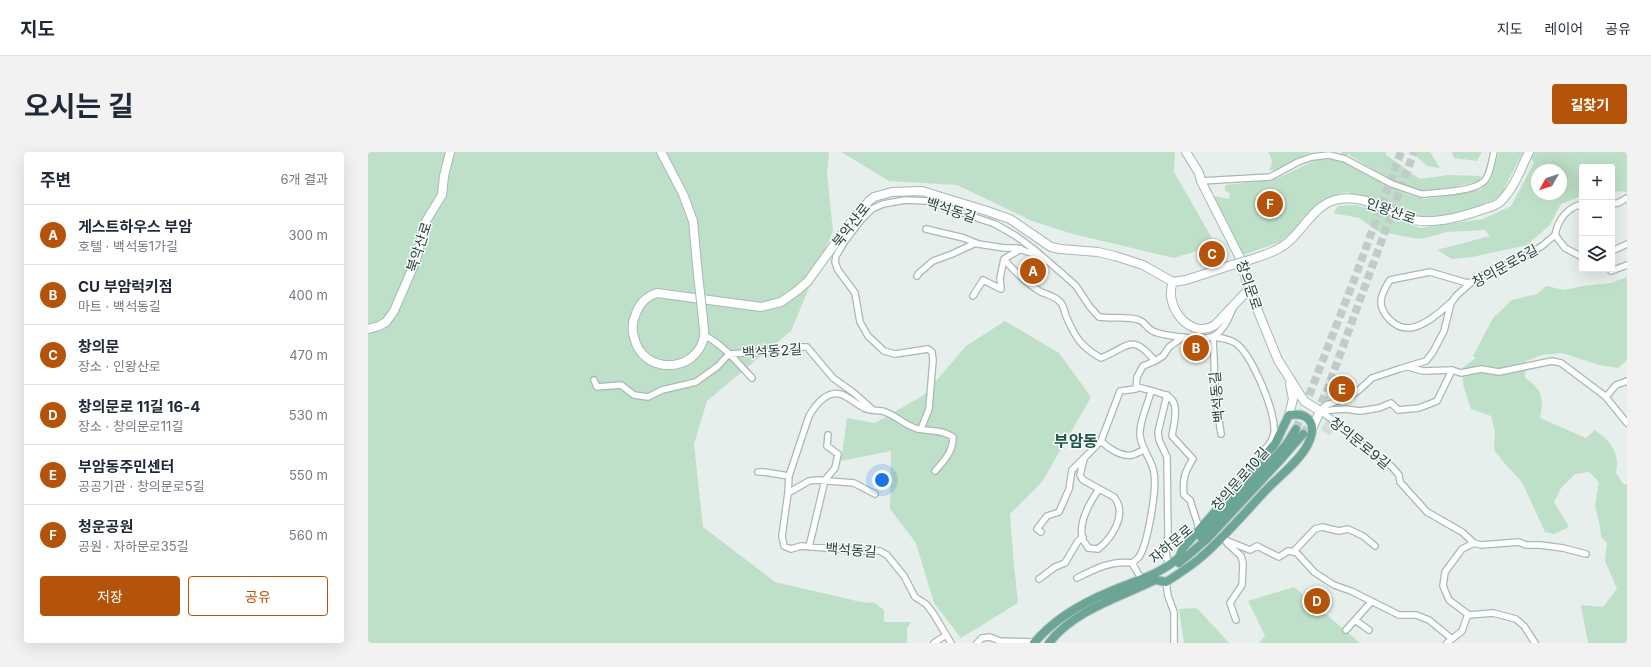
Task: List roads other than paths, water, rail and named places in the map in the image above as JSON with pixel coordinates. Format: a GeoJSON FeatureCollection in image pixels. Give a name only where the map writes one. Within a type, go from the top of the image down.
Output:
{"type":"FeatureCollection","features":[{"type":"Feature","properties":{"kind":"main road"},"geometry":{"type":"LineString","coordinates":[[1156,580],[1166,582],[1180,574],[1222,539],[1308,444],[1313,427],[1308,417],[1302,415],[1289,415],[1275,444],[1183,548],[1179,558]]}},
{"type":"Feature","properties":{"kind":"main road","name":"자하문로"},"geometry":{"type":"LineString","coordinates":[[1034,643],[1049,627],[1073,609],[1110,591],[1142,580],[1168,566],[1179,558],[1230,506],[1299,431],[1283,457],[1207,539],[1177,566],[1156,580],[1100,605],[1084,614],[1056,633],[1049,643]]}},
{"type":"Feature","properties":{"kind":"street","name":"북악산로"},"geometry":{"type":"LineString","coordinates":[[368,329],[386,322],[394,311],[416,260],[426,221],[442,194],[444,176],[450,152]]}},
{"type":"Feature","properties":{"kind":"street"},"geometry":{"type":"LineString","coordinates":[[661,152],[683,194],[693,221],[704,335],[712,339],[729,354],[752,378]]}},
{"type":"Feature","properties":{"kind":"street","name":"창의문로"},"geometry":{"type":"LineString","coordinates":[[1186,152],[1199,173],[1201,181],[1240,258],[1249,289],[1278,360],[1304,401],[1320,411]]}},
{"type":"Feature","properties":{"kind":"street"},"geometry":{"type":"LineString","coordinates":[[1201,181],[1270,177],[1298,162],[1312,157],[1329,155],[1345,158],[1392,184],[1425,194],[1470,188],[1480,185],[1487,177],[1494,152]]}},
{"type":"Feature","properties":{"kind":"street","name":"인왕산로"},"geometry":{"type":"LineString","coordinates":[[1173,282],[1186,280],[1272,252],[1283,246],[1323,207],[1334,200],[1342,198],[1368,201],[1405,218],[1421,222],[1465,217],[1499,203],[1506,196],[1529,152]]}},
{"type":"Feature","properties":{"kind":"street","name":"북악산로"},"geometry":{"type":"LineString","coordinates":[[704,335],[699,348],[689,358],[674,365],[662,365],[652,362],[640,352],[634,335],[634,319],[643,300],[657,293],[761,306],[781,302],[808,281],[847,227],[869,201],[874,197],[892,192],[922,191],[987,211],[1010,219],[1051,247],[1098,252],[1116,256],[1143,266],[1173,282]]}},
{"type":"Feature","properties":{"kind":"street"},"geometry":{"type":"LineString","coordinates":[[1615,204],[1627,198]]}},
{"type":"Feature","properties":{"kind":"street","name":"백석동길"},"geometry":{"type":"LineString","coordinates":[[921,429],[929,409],[933,360],[932,352],[928,349],[895,354],[884,351],[868,336],[860,322],[855,294],[838,270],[835,262],[836,256],[845,241],[861,220],[872,209],[883,204],[918,199],[995,224],[1016,236],[1076,286],[1090,308],[1099,317],[1138,320],[1144,323],[1151,330],[1161,334],[1200,338],[1214,337],[1212,345],[1214,384],[1221,434]]}},
{"type":"Feature","properties":{"kind":"street","name":"창의문로5길"},"geometry":{"type":"LineString","coordinates":[[1473,281],[1439,314],[1418,326],[1408,328],[1396,324],[1387,316],[1381,307],[1381,298],[1390,280],[1398,277],[1430,272],[1467,283],[1494,269],[1514,262],[1542,246],[1555,234],[1560,220],[1575,206],[1579,205]]}},
{"type":"Feature","properties":{"kind":"street"},"geometry":{"type":"LineString","coordinates":[[926,229],[964,238],[976,243],[1021,249],[1043,258]]}},
{"type":"Feature","properties":{"kind":"street"},"geometry":{"type":"LineString","coordinates":[[1555,234],[1564,248],[1579,256]]}},
{"type":"Feature","properties":{"kind":"street"},"geometry":{"type":"LineString","coordinates":[[917,276],[933,261],[976,243]]}},
{"type":"Feature","properties":{"kind":"street"},"geometry":{"type":"LineString","coordinates":[[1615,250],[1627,244]]}},
{"type":"Feature","properties":{"kind":"street"},"geometry":{"type":"LineString","coordinates":[[973,296],[983,280],[1001,289],[1000,278],[1004,259],[1021,249]]}},
{"type":"Feature","properties":{"kind":"street"},"geometry":{"type":"LineString","coordinates":[[1004,259],[1013,270],[1035,288],[1055,297],[1062,303],[1066,316],[1080,344],[1090,352],[1101,358],[1126,345],[1139,345],[1144,348],[1155,361]]}},
{"type":"Feature","properties":{"kind":"street"},"geometry":{"type":"LineString","coordinates":[[1615,270],[1627,266]]}},
{"type":"Feature","properties":{"kind":"street"},"geometry":{"type":"LineString","coordinates":[[1173,282],[1171,293],[1175,309],[1184,321],[1197,330],[1210,329],[1249,289]]}},
{"type":"Feature","properties":{"kind":"street"},"geometry":{"type":"LineString","coordinates":[[1313,427],[1320,411],[1326,405],[1349,397],[1372,378],[1426,361],[1433,352],[1444,331],[1450,303]]}},
{"type":"Feature","properties":{"kind":"street"},"geometry":{"type":"LineString","coordinates":[[1214,337],[1227,322],[1234,306]]}},
{"type":"Feature","properties":{"kind":"street"},"geometry":{"type":"LineString","coordinates":[[1137,387],[1137,377],[1143,366],[1163,356],[1169,347],[1183,337]]}},
{"type":"Feature","properties":{"kind":"street","name":"창의문로10길"},"geometry":{"type":"LineString","coordinates":[[1200,530],[1205,520],[1213,510],[1270,445],[1274,434],[1273,423],[1264,390],[1257,375],[1237,344],[1231,340],[1214,337]]}},
{"type":"Feature","properties":{"kind":"street","name":"백석동2길"},"geometry":{"type":"LineString","coordinates":[[594,380],[597,387],[621,385],[634,395],[648,396],[662,390],[696,382],[718,366],[729,354],[776,351],[797,347],[807,347],[832,378],[854,393],[874,411]]}},
{"type":"Feature","properties":{"kind":"street"},"geometry":{"type":"LineString","coordinates":[[1408,366],[1423,371],[1452,370],[1461,373],[1481,369],[1499,372],[1552,361],[1561,363],[1606,398],[1627,423]]}},
{"type":"Feature","properties":{"kind":"street"},"geometry":{"type":"LineString","coordinates":[[1320,411],[1345,409],[1360,411],[1379,408],[1390,403],[1398,410],[1419,408],[1437,401],[1452,370]]}},
{"type":"Feature","properties":{"kind":"street"},"geometry":{"type":"LineString","coordinates":[[1289,378],[1293,399],[1289,415]]}},
{"type":"Feature","properties":{"kind":"street"},"geometry":{"type":"LineString","coordinates":[[1606,398],[1616,385],[1627,381]]}},
{"type":"Feature","properties":{"kind":"street"},"geometry":{"type":"LineString","coordinates":[[1041,532],[1037,529],[1047,516],[1059,512],[1069,489],[1072,470],[1088,452],[1101,441],[1120,391],[1136,389],[1137,387],[1167,395],[1174,401],[1177,412],[1172,436],[1193,459],[1185,472],[1183,492],[1184,495],[1190,500],[1200,530]]}},
{"type":"Feature","properties":{"kind":"street"},"geometry":{"type":"LineString","coordinates":[[1077,578],[1107,565],[1124,562],[1132,563],[1138,558],[1144,545],[1154,484],[1154,472],[1144,450],[1140,434],[1151,391]]}},
{"type":"Feature","properties":{"kind":"street","name":"백석동길"},"geometry":{"type":"LineString","coordinates":[[935,472],[948,456],[953,446],[954,437],[947,433],[916,428],[898,417],[883,411],[865,409],[840,394],[832,394],[822,399],[809,416],[789,476],[782,536],[784,546],[791,549],[801,546],[862,552],[880,551],[887,555],[904,576],[915,598],[926,604],[933,612],[951,643]]}},
{"type":"Feature","properties":{"kind":"street"},"geometry":{"type":"LineString","coordinates":[[1167,395],[1158,432],[1159,440],[1167,457],[1168,535],[1166,551],[1168,566]]}},
{"type":"Feature","properties":{"kind":"street","name":"창의문로9길"},"geometry":{"type":"LineString","coordinates":[[1320,411],[1364,447],[1392,467],[1398,475],[1400,482],[1427,512],[1462,532],[1474,543]]}},
{"type":"Feature","properties":{"kind":"street","name":"백석동길"},"geometry":{"type":"LineString","coordinates":[[809,547],[825,480],[835,468],[838,454],[827,446],[828,435]]}},
{"type":"Feature","properties":{"kind":"street"},"geometry":{"type":"LineString","coordinates":[[1101,441],[1108,447],[1120,453],[1132,455],[1144,450]]}},
{"type":"Feature","properties":{"kind":"street"},"geometry":{"type":"LineString","coordinates":[[1088,452],[1081,466],[1080,475],[1083,480],[1114,497],[1117,501],[1120,518],[1106,543],[1098,549],[1088,548],[1083,540],[1082,527],[1084,518],[1099,489]]}},
{"type":"Feature","properties":{"kind":"street"},"geometry":{"type":"LineString","coordinates":[[758,472],[789,476]]}},
{"type":"Feature","properties":{"kind":"street"},"geometry":{"type":"LineString","coordinates":[[788,493],[809,481],[825,480],[854,483],[875,494]]}},
{"type":"Feature","properties":{"kind":"street"},"geometry":{"type":"LineString","coordinates":[[1293,552],[1315,529],[1322,527],[1339,531],[1348,529],[1363,536],[1375,546]]}},
{"type":"Feature","properties":{"kind":"street"},"geometry":{"type":"LineString","coordinates":[[1039,579],[1055,567],[1065,563],[1078,541],[1083,537]]}},
{"type":"Feature","properties":{"kind":"street"},"geometry":{"type":"LineString","coordinates":[[1222,539],[1250,550],[1257,546],[1279,557],[1288,551],[1296,552],[1314,572],[1334,585],[1351,591],[1399,615],[1416,615],[1429,620],[1450,641],[1462,631],[1468,614]]}},
{"type":"Feature","properties":{"kind":"street"},"geometry":{"type":"LineString","coordinates":[[1222,539],[1241,556],[1242,585],[1230,603],[1236,620]]}},
{"type":"Feature","properties":{"kind":"street"},"geometry":{"type":"LineString","coordinates":[[1535,643],[1524,626],[1516,619],[1493,613],[1468,614],[1449,600],[1443,586],[1445,572],[1462,549],[1474,543],[1519,542],[1526,545],[1563,548],[1586,554]]}},
{"type":"Feature","properties":{"kind":"street"},"geometry":{"type":"LineString","coordinates":[[1132,563],[1142,580]]}},
{"type":"Feature","properties":{"kind":"street"},"geometry":{"type":"LineString","coordinates":[[1166,582],[1168,596],[1174,612],[1174,643]]}},
{"type":"Feature","properties":{"kind":"street"},"geometry":{"type":"LineString","coordinates":[[1346,630],[1371,602]]}},
{"type":"Feature","properties":{"kind":"street"},"geometry":{"type":"LineString","coordinates":[[1355,620],[1369,630]]}},
{"type":"Feature","properties":{"kind":"street"},"geometry":{"type":"LineString","coordinates":[[934,643],[946,635]]}},
{"type":"Feature","properties":{"kind":"street","name":"자하문로"},"geometry":{"type":"LineString","coordinates":[[977,643],[982,638],[990,637],[1000,641],[1034,643]]}},
{"type":"Feature","properties":{"kind":"tunnel"},"geometry":{"type":"LineString","coordinates":[[1296,429],[1356,275],[1401,152]]}},
{"type":"Feature","properties":{"kind":"tunnel"},"geometry":{"type":"LineString","coordinates":[[1303,434],[1320,406],[1327,390],[1414,152]]}},
{"type":"Feature","properties":{"kind":"place","name":"청운공원"},"geometry":{"type":"Point","coordinates":[1270,204]}},
{"type":"Feature","properties":{"kind":"place","name":"창의문"},"geometry":{"type":"Point","coordinates":[1212,254]}},
{"type":"Feature","properties":{"kind":"place","name":"게스트하우스 부암"},"geometry":{"type":"Point","coordinates":[1033,271]}},
{"type":"Feature","properties":{"kind":"place","name":"CU 부암럭키점"},"geometry":{"type":"Point","coordinates":[1196,348]}},
{"type":"Feature","properties":{"kind":"place","name":"부암동주민센터"},"geometry":{"type":"Point","coordinates":[1342,389]}},
{"type":"Feature","properties":{"kind":"place","name":"창의문로 11길 16-4"},"geometry":{"type":"Point","coordinates":[1317,601]}},
{"type":"Feature","properties":{"kind":"district","name":"부암동"},"geometry":{"type":"Point","coordinates":[1076,441]}}]}
